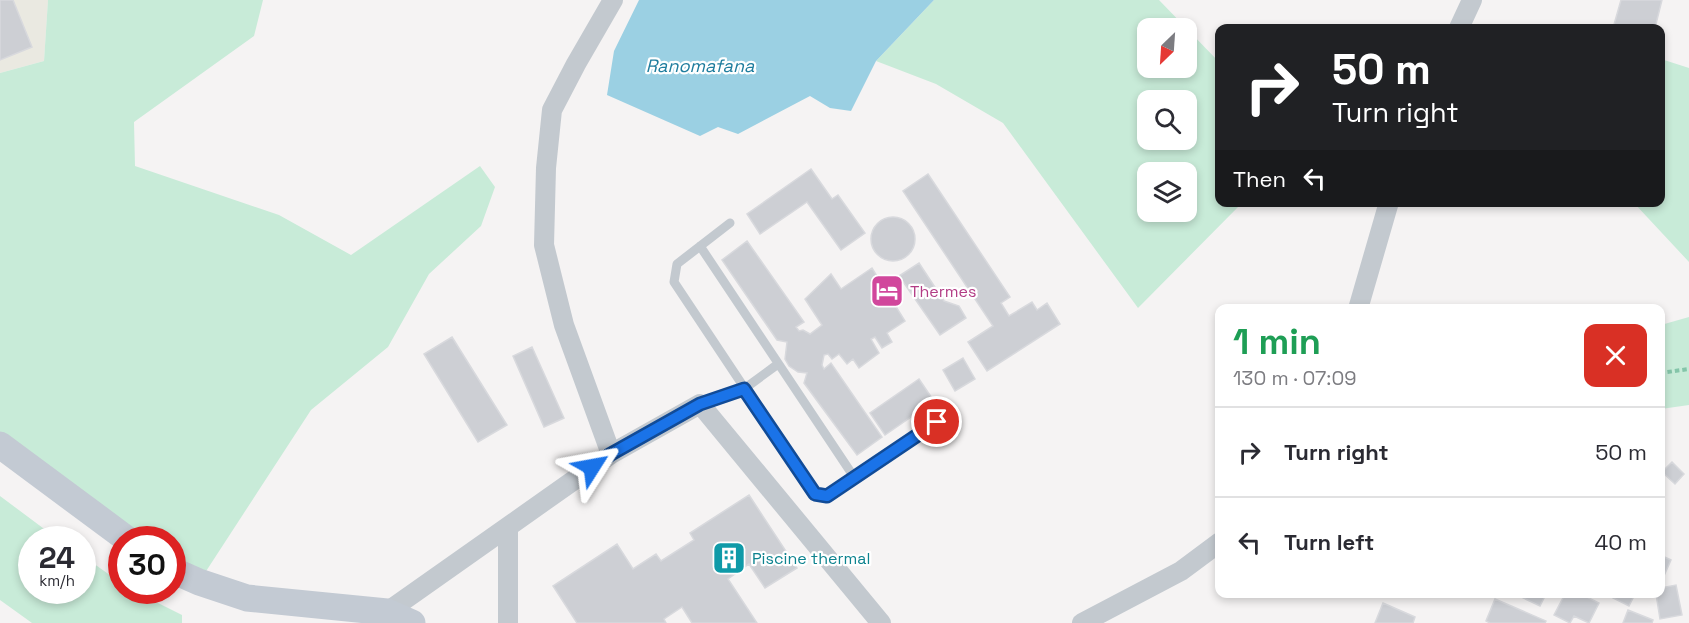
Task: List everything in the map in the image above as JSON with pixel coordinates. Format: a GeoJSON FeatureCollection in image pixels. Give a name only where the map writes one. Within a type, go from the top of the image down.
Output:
{"type":"FeatureCollection","features":[{"type":"Feature","properties":{"kind":"street"},"geometry":{"type":"LineString","coordinates":[[611,454],[564,325],[544,245],[546,168],[552,110],[613,0]]}},
{"type":"Feature","properties":{"kind":"street"},"geometry":{"type":"LineString","coordinates":[[1461,24],[1472,0]]}},
{"type":"Feature","properties":{"kind":"street"},"geometry":{"type":"LineString","coordinates":[[1359,304],[1388,207]]}},
{"type":"Feature","properties":{"kind":"street"},"geometry":{"type":"LineString","coordinates":[[387,612],[611,454],[700,404],[881,623]]}},
{"type":"Feature","properties":{"kind":"street"},"geometry":{"type":"LineString","coordinates":[[0,445],[109,526]]}},
{"type":"Feature","properties":{"kind":"street"},"geometry":{"type":"LineString","coordinates":[[508,528],[508,623]]}},
{"type":"Feature","properties":{"kind":"street"},"geometry":{"type":"LineString","coordinates":[[1082,623],[1181,571],[1215,546]]}},
{"type":"Feature","properties":{"kind":"street"},"geometry":{"type":"LineString","coordinates":[[186,576],[247,598],[387,612],[412,623]]}},
{"type":"Feature","properties":{"kind":"lane"},"geometry":{"type":"LineString","coordinates":[[730,223],[677,264],[674,282],[815,494],[827,496],[937,422]]}},
{"type":"Feature","properties":{"kind":"lane"},"geometry":{"type":"LineString","coordinates":[[700,246],[854,477]]}},
{"type":"Feature","properties":{"kind":"lane"},"geometry":{"type":"LineString","coordinates":[[700,404],[744,389],[778,364]]}},
{"type":"Feature","properties":{"kind":"path"},"geometry":{"type":"LineString","coordinates":[[1665,372],[1689,369]]}},
{"type":"Feature","properties":{"kind":"shaded area"},"geometry":{"type":"Polygon","coordinates":[[[0,0],[48,0],[44,61],[0,73],[0,0]]]}},
{"type":"Feature","properties":{"kind":"green space"},"geometry":{"type":"Polygon","coordinates":[[[48,0],[263,0],[254,36],[134,122],[135,166],[279,215],[351,255],[480,166],[495,187],[481,226],[429,274],[388,347],[311,410],[199,582],[186,576],[186,526],[109,526],[0,445],[0,73],[44,61],[48,0]]]}},
{"type":"Feature","properties":{"kind":"green space"},"geometry":{"type":"Polygon","coordinates":[[[934,0],[1159,0],[1176,18],[1137,18],[1137,78],[1197,78],[1197,39],[1215,58],[1215,207],[1238,207],[1138,308],[1003,123],[936,84],[876,61],[934,0]]]}},
{"type":"Feature","properties":{"kind":"green space"},"geometry":{"type":"Polygon","coordinates":[[[1665,60],[1689,68],[1689,262],[1638,207],[1665,207],[1665,60]]]}},
{"type":"Feature","properties":{"kind":"green space"},"geometry":{"type":"Polygon","coordinates":[[[1689,317],[1689,405],[1665,408],[1665,324],[1689,317]]]}},
{"type":"Feature","properties":{"kind":"green space"},"geometry":{"type":"Polygon","coordinates":[[[0,496],[40,526],[18,526],[18,604],[96,604],[96,565],[108,574],[108,604],[160,604],[182,615],[182,623],[32,623],[0,600],[0,496]]]}},
{"type":"Feature","properties":{"kind":"water","name":"Ranomafana"},"geometry":{"type":"Polygon","coordinates":[[[639,0],[934,0],[876,61],[851,111],[830,108],[810,96],[738,134],[718,127],[700,136],[607,95],[614,51],[639,0]]]}},
{"type":"Feature","properties":{"kind":"building"},"geometry":{"type":"Polygon","coordinates":[[[0,0],[13,0],[32,47],[0,60],[0,0]]]}},
{"type":"Feature","properties":{"kind":"building"},"geometry":{"type":"Polygon","coordinates":[[[1621,0],[1662,0],[1656,24],[1614,24],[1621,0]]]}},
{"type":"Feature","properties":{"kind":"building"},"geometry":{"type":"Polygon","coordinates":[[[811,169],[832,199],[838,195],[865,233],[841,250],[807,202],[760,234],[747,214],[811,169]]]}},
{"type":"Feature","properties":{"kind":"building"},"geometry":{"type":"Polygon","coordinates":[[[928,174],[1010,297],[1001,303],[1009,316],[1032,302],[1037,310],[1047,303],[1060,324],[987,371],[968,342],[993,326],[903,191],[928,174]]]}},
{"type":"Feature","properties":{"kind":"building"},"geometry":{"type":"Polygon","coordinates":[[[893,217],[902,218],[909,223],[914,230],[914,248],[909,255],[902,260],[893,261],[884,260],[877,255],[872,248],[871,239],[872,230],[877,223],[884,218],[893,217]]]}},
{"type":"Feature","properties":{"kind":"building"},"geometry":{"type":"Polygon","coordinates":[[[747,241],[804,322],[796,327],[799,331],[803,330],[810,334],[822,325],[805,299],[831,274],[841,289],[872,268],[905,321],[887,333],[892,342],[882,348],[875,337],[871,339],[879,353],[859,368],[853,359],[847,364],[839,354],[832,359],[828,354],[824,355],[822,365],[824,369],[831,363],[882,437],[857,455],[804,383],[807,373],[798,372],[789,366],[785,359],[787,342],[777,340],[722,260],[747,241]]]}},
{"type":"Feature","properties":{"kind":"building"},"geometry":{"type":"Polygon","coordinates":[[[919,263],[944,301],[959,306],[966,318],[940,335],[899,276],[919,263]]]}},
{"type":"Feature","properties":{"kind":"building"},"geometry":{"type":"Polygon","coordinates":[[[452,337],[507,425],[478,442],[424,354],[452,337]]]}},
{"type":"Feature","properties":{"kind":"building"},"geometry":{"type":"Polygon","coordinates":[[[532,347],[564,418],[544,427],[513,356],[532,347]]]}},
{"type":"Feature","properties":{"kind":"building"},"geometry":{"type":"Polygon","coordinates":[[[963,358],[975,379],[955,391],[943,370],[963,358]]]}},
{"type":"Feature","properties":{"kind":"building"},"geometry":{"type":"Polygon","coordinates":[[[919,379],[934,401],[885,435],[870,413],[919,379]]]}},
{"type":"Feature","properties":{"kind":"building"},"geometry":{"type":"Polygon","coordinates":[[[1672,462],[1684,474],[1675,484],[1665,475],[1665,469],[1672,462]]]}},
{"type":"Feature","properties":{"kind":"building","name":"Piscine thermal"},"geometry":{"type":"Polygon","coordinates":[[[749,495],[797,568],[765,588],[749,564],[728,579],[757,623],[692,623],[682,607],[664,619],[666,623],[577,623],[553,586],[617,544],[633,569],[656,554],[661,561],[694,540],[690,533],[749,495]]]}},
{"type":"Feature","properties":{"kind":"building"},"geometry":{"type":"Polygon","coordinates":[[[1665,557],[1671,560],[1665,574],[1665,557]]]}},
{"type":"Feature","properties":{"kind":"building"},"geometry":{"type":"Polygon","coordinates":[[[1676,585],[1682,615],[1660,619],[1657,598],[1665,598],[1665,587],[1676,585]]]}},
{"type":"Feature","properties":{"kind":"building"},"geometry":{"type":"Polygon","coordinates":[[[1523,598],[1544,598],[1540,606],[1523,598]]]}},
{"type":"Feature","properties":{"kind":"building"},"geometry":{"type":"Polygon","coordinates":[[[1563,598],[1589,598],[1599,603],[1589,623],[1574,616],[1570,623],[1554,615],[1563,598]]]}},
{"type":"Feature","properties":{"kind":"building"},"geometry":{"type":"Polygon","coordinates":[[[1613,598],[1633,598],[1629,606],[1613,598]]]}},
{"type":"Feature","properties":{"kind":"building"},"geometry":{"type":"Polygon","coordinates":[[[1495,599],[1546,621],[1545,623],[1490,623],[1486,621],[1495,599]]]}},
{"type":"Feature","properties":{"kind":"building"},"geometry":{"type":"Polygon","coordinates":[[[1383,603],[1415,617],[1413,623],[1375,623],[1383,603]]]}},
{"type":"Feature","properties":{"kind":"building"},"geometry":{"type":"Polygon","coordinates":[[[1628,610],[1653,620],[1652,623],[1623,623],[1628,610]]]}},
{"type":"Feature","properties":{"kind":"place","name":"Thermes"},"geometry":{"type":"Point","coordinates":[887,291]}},
{"type":"Feature","properties":{"kind":"place","name":"Piscine thermal"},"geometry":{"type":"Point","coordinates":[729,558]}},
{"type":"Feature","properties":{"kind":"route"},"geometry":{"type":"LineString","coordinates":[[592,467],[700,404],[744,389],[815,494],[827,496],[937,422]]}}]}
